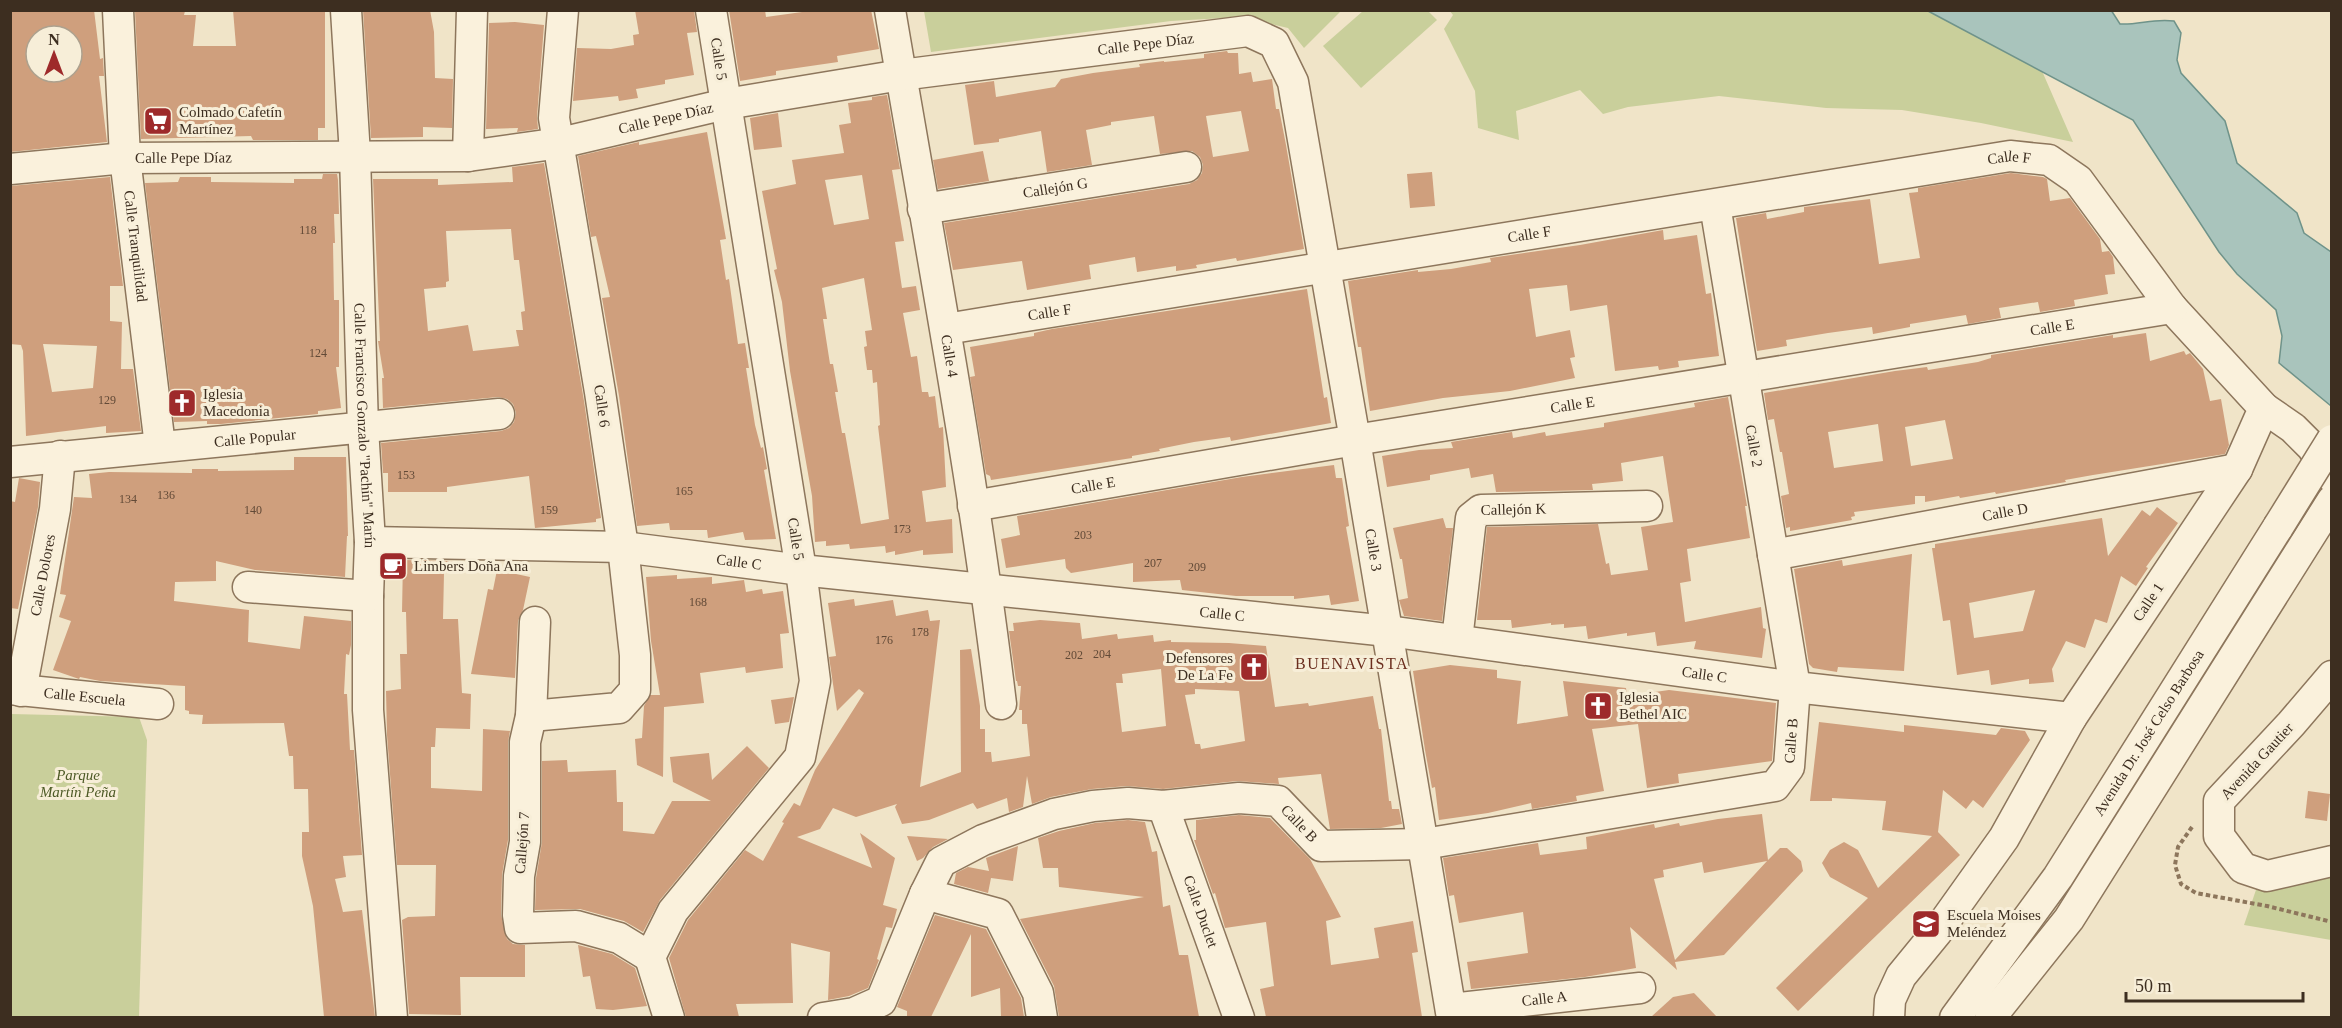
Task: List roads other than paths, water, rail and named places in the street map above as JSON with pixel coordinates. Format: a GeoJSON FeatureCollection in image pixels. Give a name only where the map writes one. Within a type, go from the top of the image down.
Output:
{"type":"FeatureCollection","features":[{"type":"Feature","properties":{"kind":"street","name":"Calle Tranquilidad"},"geometry":{"type":"LineString","coordinates":[[117,10],[125,158],[160,446]]}},
{"type":"Feature","properties":{"kind":"street","name":"Calle Francisco Gonzalo \"Pachín\" Marín"},"geometry":{"type":"LineString","coordinates":[[346,10],[355,155],[363,428],[370,542],[368,710],[392,1017]]}},
{"type":"Feature","properties":{"kind":"street"},"geometry":{"type":"LineString","coordinates":[[468,156],[472,10]]}},
{"type":"Feature","properties":{"kind":"street","name":"Calle 6"},"geometry":{"type":"LineString","coordinates":[[531,716],[619,708],[635,690],[635,655],[622,547],[600,392],[554,118],[563,10]]}},
{"type":"Feature","properties":{"kind":"street","name":"Calle 5"},"geometry":{"type":"LineString","coordinates":[[650,957],[673,911],[800,758],[815,681],[801,570],[711,10]]}},
{"type":"Feature","properties":{"kind":"street","name":"Calle 4"},"geometry":{"type":"LineString","coordinates":[[890,10],[923,209],[946,329],[988,590],[1002,704]]}},
{"type":"Feature","properties":{"kind":"street","name":"Calle Pepe Díaz"},"geometry":{"type":"LineString","coordinates":[[10,169],[125,158],[468,156],[560,143],[726,104],[901,75],[1248,32],[1274,43],[1293,82]]}},
{"type":"Feature","properties":{"kind":"street","name":"Calle 3"},"geometry":{"type":"LineString","coordinates":[[1293,82],[1388,631],[1451,1013]]}},
{"type":"Feature","properties":{"kind":"street","name":"Calle F"},"geometry":{"type":"LineString","coordinates":[[946,329],[2010,156],[2049,160],[2078,180],[2172,308]]}},
{"type":"Feature","properties":{"kind":"street","name":"Callejón G"},"geometry":{"type":"LineString","coordinates":[[923,209],[1186,167]]}},
{"type":"Feature","properties":{"kind":"street","name":"Calle 2"},"geometry":{"type":"LineString","coordinates":[[1715,205],[1795,687]]}},
{"type":"Feature","properties":{"kind":"street"},"geometry":{"type":"LineString","coordinates":[[2172,308],[2264,408],[2293,428],[2312,447],[2331,477]]}},
{"type":"Feature","properties":{"kind":"street","name":"Calle E"},"geometry":{"type":"LineString","coordinates":[[973,506],[1355,440],[2172,308]]}},
{"type":"Feature","properties":{"kind":"street","name":"Calle 1"},"geometry":{"type":"LineString","coordinates":[[1889,1017],[1890,1000],[1901,976],[1937,932],[2004,838],[2071,718],[2237,469],[2264,408]]}},
{"type":"Feature","properties":{"kind":"street","name":"Calle Popular"},"geometry":{"type":"LineString","coordinates":[[10,462],[499,414]]}},
{"type":"Feature","properties":{"kind":"street","name":"Avenida Dr. José Celso Barbosa"},"geometry":{"type":"LineString","coordinates":[[1955,1017],[2058,877],[2331,440]]}},
{"type":"Feature","properties":{"kind":"street","name":"Calle Dolores"},"geometry":{"type":"LineString","coordinates":[[16,690],[55,509],[60,456]]}},
{"type":"Feature","properties":{"kind":"street","name":"Calle D"},"geometry":{"type":"LineString","coordinates":[[1773,555],[2237,469]]}},
{"type":"Feature","properties":{"kind":"street"},"geometry":{"type":"LineString","coordinates":[[1990,1017],[2069,919],[2331,501]]}},
{"type":"Feature","properties":{"kind":"street","name":"Callejón K"},"geometry":{"type":"LineString","coordinates":[[1457,640],[1471,518],[1481,510],[1647,506]]}},
{"type":"Feature","properties":{"kind":"street","name":"Calle C"},"geometry":{"type":"LineString","coordinates":[[370,542],[622,547],[801,570],[1388,631],[1795,687],[2071,718]]}},
{"type":"Feature","properties":{"kind":"street"},"geometry":{"type":"LineString","coordinates":[[248,587],[368,596]]}},
{"type":"Feature","properties":{"kind":"street","name":"Callejón 7"},"geometry":{"type":"LineString","coordinates":[[535,622],[531,716],[525,742],[525,842],[519,876],[520,928],[576,927],[619,938],[650,957]]}},
{"type":"Feature","properties":{"kind":"street","name":"Avenida Gautier"},"geometry":{"type":"LineString","coordinates":[[2331,676],[2291,724],[2219,801],[2219,836],[2243,868],[2267,876],[2331,861]]}},
{"type":"Feature","properties":{"kind":"street","name":"Calle B"},"geometry":{"type":"LineString","coordinates":[[823,1017],[854,1013],[881,1001],[925,894],[941,862],[983,840],[1054,814],[1093,806],[1128,803],[1163,806],[1239,798],[1278,801],[1321,846],[1424,844],[1775,786],[1789,767],[1795,687]]}},
{"type":"Feature","properties":{"kind":"street","name":"Calle Escuela"},"geometry":{"type":"LineString","coordinates":[[16,690],[158,704]]}},
{"type":"Feature","properties":{"kind":"street","name":"Calle Duclet"},"geometry":{"type":"LineString","coordinates":[[1163,806],[1239,1017]]}},
{"type":"Feature","properties":{"kind":"street"},"geometry":{"type":"LineString","coordinates":[[925,894],[998,914],[1038,993],[1041,1017]]}},
{"type":"Feature","properties":{"kind":"street"},"geometry":{"type":"LineString","coordinates":[[650,957],[669,1017]]}},
{"type":"Feature","properties":{"kind":"street","name":"Calle A"},"geometry":{"type":"LineString","coordinates":[[1451,1013],[1640,988]]}},
{"type":"Feature","properties":{"kind":"water"},"geometry":{"type":"Polygon","coordinates":[[[2111,10],[2120,24],[2174,21],[2181,33],[2177,60],[2181,73],[2225,121],[2237,163],[2297,213],[2304,233],[2331,252],[2331,406],[2279,363],[2282,336],[2276,310],[2237,274],[2219,252],[2133,120],[1928,11],[2111,10]]]}},
{"type":"Feature","properties":{"kind":"place","name":"Colmado Cafetín Martínez"},"geometry":{"type":"Point","coordinates":[158,121]}},
{"type":"Feature","properties":{"kind":"place","name":"Iglesia Macedonia"},"geometry":{"type":"Point","coordinates":[182,403]}},
{"type":"Feature","properties":{"kind":"place","name":"Limbers Doña Ana"},"geometry":{"type":"Point","coordinates":[393,566]}},
{"type":"Feature","properties":{"kind":"place","name":"Defensores De La Fe"},"geometry":{"type":"Point","coordinates":[1254,667]}},
{"type":"Feature","properties":{"kind":"place","name":"Iglesia Bethel AIC"},"geometry":{"type":"Point","coordinates":[1598,706]}},
{"type":"Feature","properties":{"kind":"place","name":"Escuela Moises Meléndez"},"geometry":{"type":"Point","coordinates":[1926,924]}},
{"type":"Feature","properties":{"kind":"district","name":"BUENAVISTA"},"geometry":{"type":"Point","coordinates":[1352,663]}},
{"type":"Feature","properties":{"kind":"park label","name":"Parque Martín Peña"},"geometry":{"type":"Point","coordinates":[78,784]}}]}
